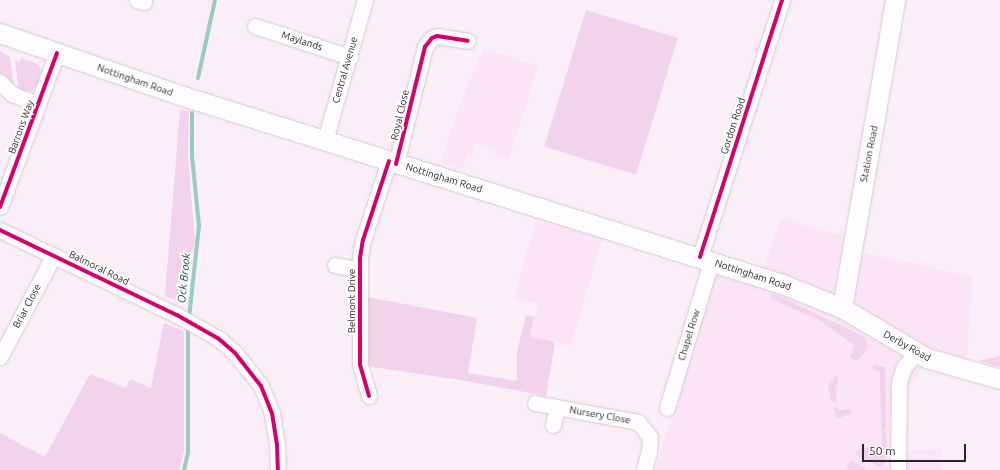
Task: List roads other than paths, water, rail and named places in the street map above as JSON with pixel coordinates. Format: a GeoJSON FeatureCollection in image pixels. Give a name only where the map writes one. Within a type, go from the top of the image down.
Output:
{"type":"FeatureCollection","features":[{"type":"Feature","properties":{"kind":"main road","name":"Station Road"},"geometry":{"type":"LineString","coordinates":[[842,308],[895,0]]}},
{"type":"Feature","properties":{"kind":"main road","name":"Nottingham Road"},"geometry":{"type":"LineString","coordinates":[[0,33],[57,53],[393,162],[778,282],[842,308]]}},
{"type":"Feature","properties":{"kind":"main road","name":"Derby Road"},"geometry":{"type":"LineString","coordinates":[[842,308],[917,352],[943,364],[1000,379]]}},
{"type":"Feature","properties":{"kind":"street"},"geometry":{"type":"LineString","coordinates":[[137,0],[144,2],[144,0]]}},
{"type":"Feature","properties":{"kind":"street","name":"Central Avenue"},"geometry":{"type":"LineString","coordinates":[[325,140],[365,0]]}},
{"type":"Feature","properties":{"kind":"street","name":"Gordon Road"},"geometry":{"type":"LineString","coordinates":[[705,259],[782,0]]}},
{"type":"Feature","properties":{"kind":"street","name":"Maylands"},"geometry":{"type":"LineString","coordinates":[[255,26],[350,56]]}},
{"type":"Feature","properties":{"kind":"street","name":"Royal Close"},"geometry":{"type":"LineString","coordinates":[[393,162],[425,47],[432,38],[437,36],[468,41]]}},
{"type":"Feature","properties":{"kind":"street","name":"Barrons Way"},"geometry":{"type":"LineString","coordinates":[[0,207],[57,53]]}},
{"type":"Feature","properties":{"kind":"street"},"geometry":{"type":"LineString","coordinates":[[0,82],[12,94],[38,104]]}},
{"type":"Feature","properties":{"kind":"street","name":"Belmont Drive"},"geometry":{"type":"LineString","coordinates":[[369,396],[360,364],[360,270],[363,240],[393,162]]}},
{"type":"Feature","properties":{"kind":"street","name":"Balmoral Road"},"geometry":{"type":"LineString","coordinates":[[0,230],[189,322],[236,353],[261,386],[275,429],[278,470]]}},
{"type":"Feature","properties":{"kind":"street","name":"Briar Close"},"geometry":{"type":"LineString","coordinates":[[0,357],[54,256]]}},
{"type":"Feature","properties":{"kind":"street","name":"Chapel Row"},"geometry":{"type":"LineString","coordinates":[[667,408],[705,259]]}},
{"type":"Feature","properties":{"kind":"street","name":"Belmont Drive"},"geometry":{"type":"LineString","coordinates":[[335,265],[360,270]]}},
{"type":"Feature","properties":{"kind":"street"},"geometry":{"type":"LineString","coordinates":[[898,470],[899,382],[904,367],[917,352]]}},
{"type":"Feature","properties":{"kind":"street","name":"Nursery Close"},"geometry":{"type":"LineString","coordinates":[[535,403],[638,422],[647,431],[650,444],[644,470]]}},
{"type":"Feature","properties":{"kind":"street","name":"Nursery Close"},"geometry":{"type":"LineString","coordinates":[[553,425],[557,407]]}},
{"type":"Feature","properties":{"kind":"waterway","name":"Ock Brook"},"geometry":{"type":"LineString","coordinates":[[198,78],[215,0]]}},
{"type":"Feature","properties":{"kind":"waterway","name":"Ock Brook"},"geometry":{"type":"LineString","coordinates":[[189,318],[199,226],[192,156],[192,113]]}},
{"type":"Feature","properties":{"kind":"waterway","name":"Ock Brook"},"geometry":{"type":"LineString","coordinates":[[184,470],[188,452],[188,325]]}}]}
